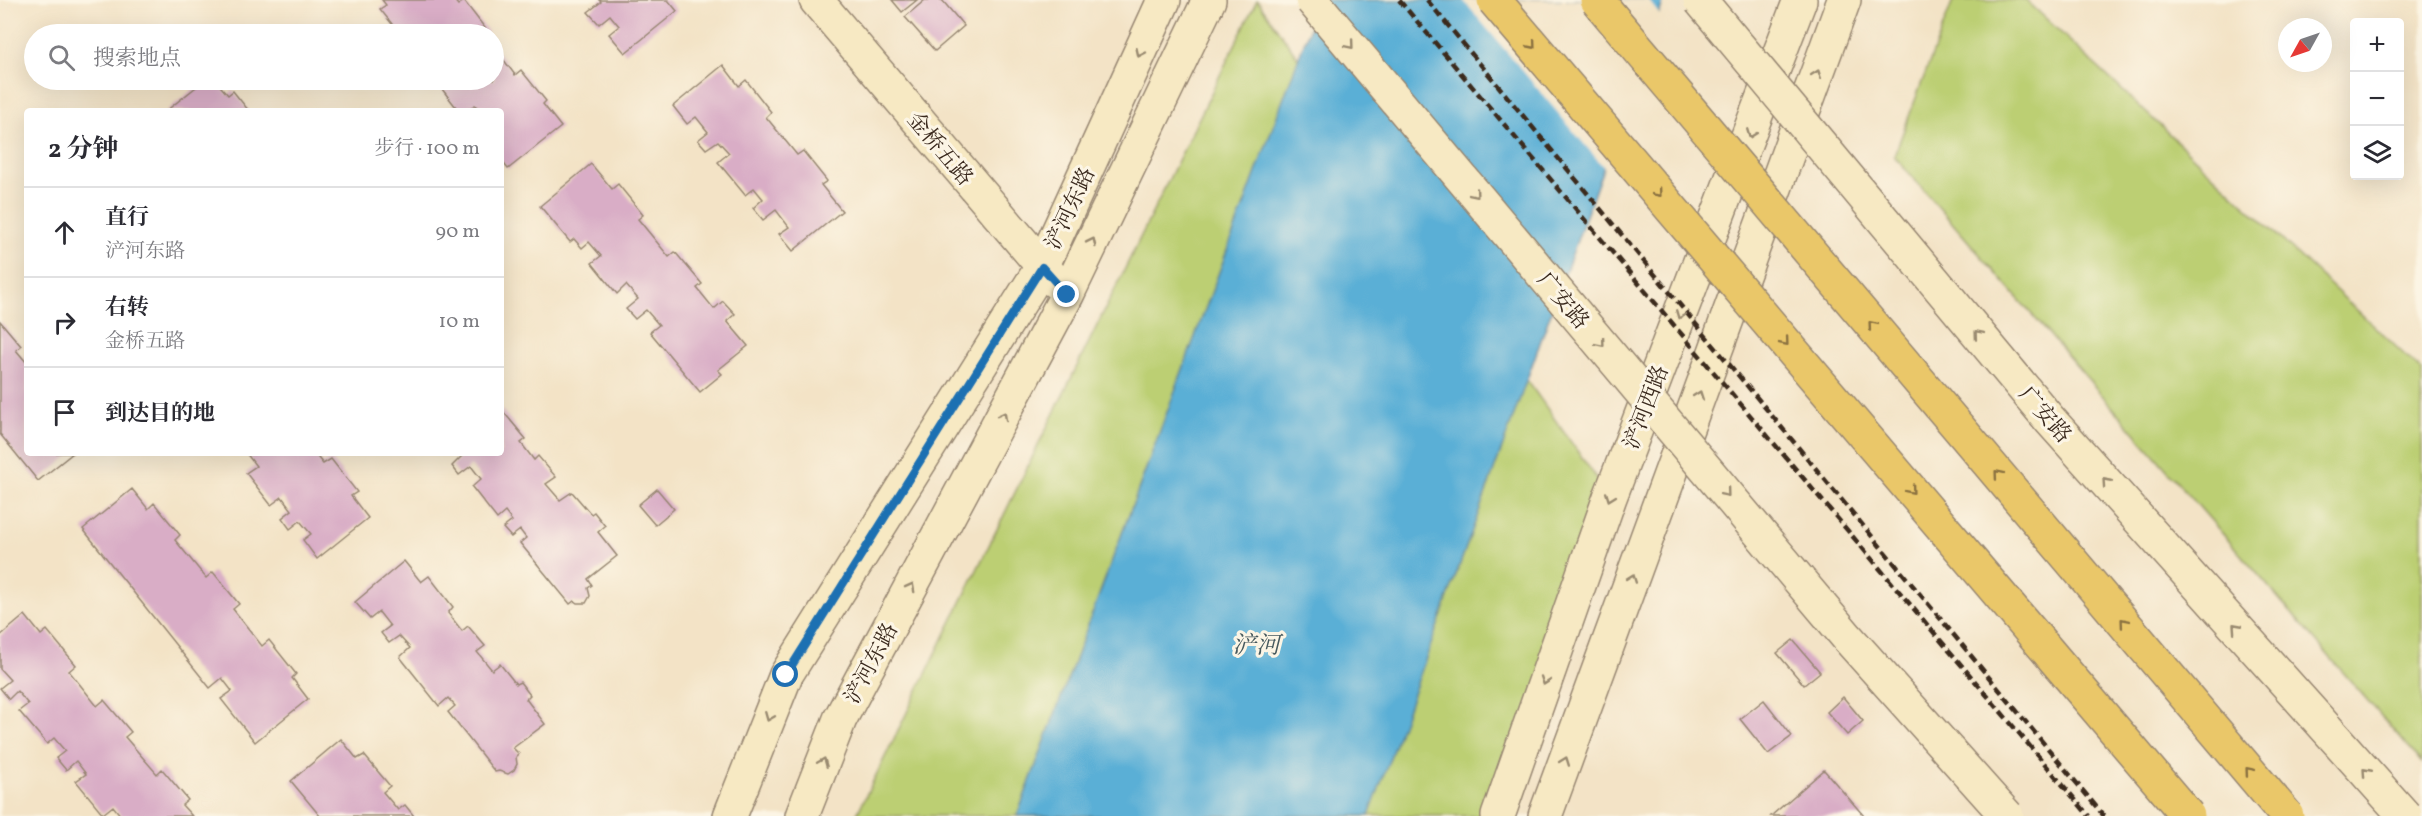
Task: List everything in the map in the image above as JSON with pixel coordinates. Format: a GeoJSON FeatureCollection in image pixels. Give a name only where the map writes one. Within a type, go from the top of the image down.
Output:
{"type":"FeatureCollection","features":[{"type":"Feature","properties":{"kind":"highway"},"geometry":{"type":"LineString","coordinates":[[1494,0],[2188,816]]}},
{"type":"Feature","properties":{"kind":"highway"},"geometry":{"type":"LineString","coordinates":[[1597,0],[2287,816]]}},
{"type":"Feature","properties":{"kind":"main road","name":"金桥五路"},"geometry":{"type":"LineString","coordinates":[[816,0],[1067,295]]}},
{"type":"Feature","properties":{"kind":"main road","name":"浐河东路"},"geometry":{"type":"LineString","coordinates":[[730,816],[786,675],[1042,267],[1164,0]]}},
{"type":"Feature","properties":{"kind":"main road","name":"浐河东路"},"geometry":{"type":"LineString","coordinates":[[802,816],[840,719],[1067,295],[1209,0]]}},
{"type":"Feature","properties":{"kind":"main road","name":"广安路"},"geometry":{"type":"LineString","coordinates":[[1312,0],[1847,637],[2007,816]]}},
{"type":"Feature","properties":{"kind":"main road","name":"广安路"},"geometry":{"type":"LineString","coordinates":[[1700,0],[2050,420],[2405,816]]}},
{"type":"Feature","properties":{"kind":"main road","name":"浐河西路"},"geometry":{"type":"LineString","coordinates":[[1497,816],[1610,496],[1800,0]]}},
{"type":"Feature","properties":{"kind":"main road","name":"浐河西路"},"geometry":{"type":"LineString","coordinates":[[1545,816],[1844,0]]}},
{"type":"Feature","properties":{"kind":"green space","name":"浐河"},"geometry":{"type":"Polygon","coordinates":[[[1257,0],[1610,497],[1499,816],[856,816],[1257,0]]]}},
{"type":"Feature","properties":{"kind":"green space"},"geometry":{"type":"Polygon","coordinates":[[[1953,0],[2026,0],[2422,371],[2422,763],[1894,156],[1953,0]]]}},
{"type":"Feature","properties":{"kind":"water","name":"浐河"},"geometry":{"type":"Polygon","coordinates":[[[1320,0],[1664,0],[1369,816],[1017,816],[1320,0]]]}},
{"type":"Feature","properties":{"kind":"pier"},"geometry":{"type":"Polygon","coordinates":[[[1463,0],[1648,0],[1661,16],[1606,170],[1463,0]]]}},
{"type":"Feature","properties":{"kind":"building"},"geometry":{"type":"Polygon","coordinates":[[[382,0],[454,0],[458,5],[464,1],[482,24],[392,24],[380,9],[386,5],[382,0]]]}},
{"type":"Feature","properties":{"kind":"building"},"geometry":{"type":"Polygon","coordinates":[[[599,0],[668,0],[677,11],[625,53],[609,34],[619,26],[610,15],[599,24],[588,12],[601,2],[599,0]]]}},
{"type":"Feature","properties":{"kind":"building"},"geometry":{"type":"Polygon","coordinates":[[[892,0],[917,0],[902,12],[892,0]]]}},
{"type":"Feature","properties":{"kind":"building"},"geometry":{"type":"Polygon","coordinates":[[[925,0],[942,0],[964,26],[935,51],[905,17],[925,0]]]}},
{"type":"Feature","properties":{"kind":"building"},"geometry":{"type":"Polygon","coordinates":[[[504,60],[515,75],[521,70],[546,101],[543,104],[561,127],[508,169],[504,164],[504,108],[478,108],[475,105],[470,108],[457,108],[443,90],[504,90],[504,60]]]}},
{"type":"Feature","properties":{"kind":"building"},"geometry":{"type":"Polygon","coordinates":[[[723,65],[739,86],[746,80],[771,112],[766,117],[797,155],[803,151],[827,181],[821,185],[842,211],[793,251],[779,234],[789,227],[776,210],[763,220],[753,208],[763,199],[754,188],[745,195],[718,162],[729,153],[718,141],[706,149],[698,140],[708,132],[696,117],[687,124],[673,106],[723,65]]]}},
{"type":"Feature","properties":{"kind":"building"},"geometry":{"type":"Polygon","coordinates":[[[192,90],[224,90],[228,95],[233,91],[247,108],[170,108],[192,90]]]}},
{"type":"Feature","properties":{"kind":"building"},"geometry":{"type":"Polygon","coordinates":[[[591,164],[612,189],[618,184],[643,215],[638,219],[669,257],[675,252],[702,284],[697,288],[714,309],[723,301],[735,314],[727,321],[748,346],[718,370],[722,374],[700,392],[650,332],[659,325],[646,310],[635,319],[626,309],[638,299],[626,285],[617,294],[592,263],[601,256],[589,242],[582,248],[574,239],[570,242],[540,206],[591,164]]]}},
{"type":"Feature","properties":{"kind":"building"},"geometry":{"type":"Polygon","coordinates":[[[0,321],[21,346],[16,350],[24,359],[24,456],[69,456],[38,481],[0,434],[0,321]]]}},
{"type":"Feature","properties":{"kind":"building"},"geometry":{"type":"Polygon","coordinates":[[[504,413],[526,439],[521,443],[534,460],[538,456],[556,477],[546,484],[560,500],[572,492],[591,514],[594,512],[605,526],[598,532],[617,556],[588,579],[592,585],[588,588],[590,596],[586,603],[574,601],[570,604],[520,543],[526,538],[520,530],[511,537],[503,528],[512,521],[505,512],[497,519],[472,487],[481,479],[471,466],[459,475],[452,466],[462,456],[504,456],[504,413]]]}},
{"type":"Feature","properties":{"kind":"building"},"geometry":{"type":"Polygon","coordinates":[[[248,456],[316,456],[323,464],[331,459],[357,492],[351,496],[368,518],[317,559],[303,540],[311,534],[300,521],[290,529],[282,518],[292,510],[282,497],[271,505],[246,473],[256,466],[248,456]]]}},
{"type":"Feature","properties":{"kind":"building"},"geometry":{"type":"Polygon","coordinates":[[[132,489],[148,509],[154,503],[180,535],[175,540],[206,578],[213,572],[239,604],[233,609],[262,646],[269,640],[296,674],[292,678],[308,699],[255,742],[221,699],[232,691],[222,678],[210,688],[83,529],[132,489]]]}},
{"type":"Feature","properties":{"kind":"building"},"geometry":{"type":"Polygon","coordinates":[[[657,489],[674,509],[655,525],[638,505],[657,489]]]}},
{"type":"Feature","properties":{"kind":"building"},"geometry":{"type":"Polygon","coordinates":[[[404,561],[421,582],[429,576],[453,607],[448,613],[462,631],[468,626],[485,646],[477,652],[492,670],[500,664],[516,684],[520,682],[530,695],[526,699],[545,724],[513,748],[519,754],[516,757],[517,764],[514,770],[508,774],[495,772],[448,712],[455,706],[448,698],[439,706],[400,657],[410,648],[399,636],[389,643],[381,633],[390,626],[379,612],[370,619],[355,602],[404,561]]]}},
{"type":"Feature","properties":{"kind":"building"},"geometry":{"type":"Polygon","coordinates":[[[25,615],[41,635],[47,630],[76,665],[69,671],[97,706],[104,700],[131,732],[125,737],[157,774],[162,769],[188,800],[182,805],[192,816],[121,816],[113,806],[103,814],[76,781],[86,774],[76,761],[66,770],[56,758],[65,751],[54,738],[47,744],[19,711],[28,704],[17,691],[9,699],[0,688],[10,680],[0,669],[0,636],[25,615]]]}},
{"type":"Feature","properties":{"kind":"building"},"geometry":{"type":"Polygon","coordinates":[[[1793,640],[1820,672],[1804,685],[1777,653],[1793,640]]]}},
{"type":"Feature","properties":{"kind":"building"},"geometry":{"type":"Polygon","coordinates":[[[1843,697],[1863,721],[1847,735],[1827,712],[1843,697]]]}},
{"type":"Feature","properties":{"kind":"building"},"geometry":{"type":"Polygon","coordinates":[[[1764,700],[1792,736],[1768,754],[1740,719],[1764,700]]]}},
{"type":"Feature","properties":{"kind":"building"},"geometry":{"type":"Polygon","coordinates":[[[341,739],[357,759],[364,755],[390,786],[383,792],[398,810],[405,805],[414,816],[320,816],[291,781],[341,739]]]}},
{"type":"Feature","properties":{"kind":"building"},"geometry":{"type":"Polygon","coordinates":[[[1824,770],[1864,816],[1771,816],[1824,770]]]}},
{"type":"Feature","properties":{"kind":"railway"},"geometry":{"type":"LineString","coordinates":[[1399,0],[2089,816]]}},
{"type":"Feature","properties":{"kind":"railway"},"geometry":{"type":"LineString","coordinates":[[1427,0],[2104,816]]}},
{"type":"Feature","properties":{"kind":"route"},"geometry":{"type":"LineString","coordinates":[[786,675],[1042,267],[1067,295]]}}]}
